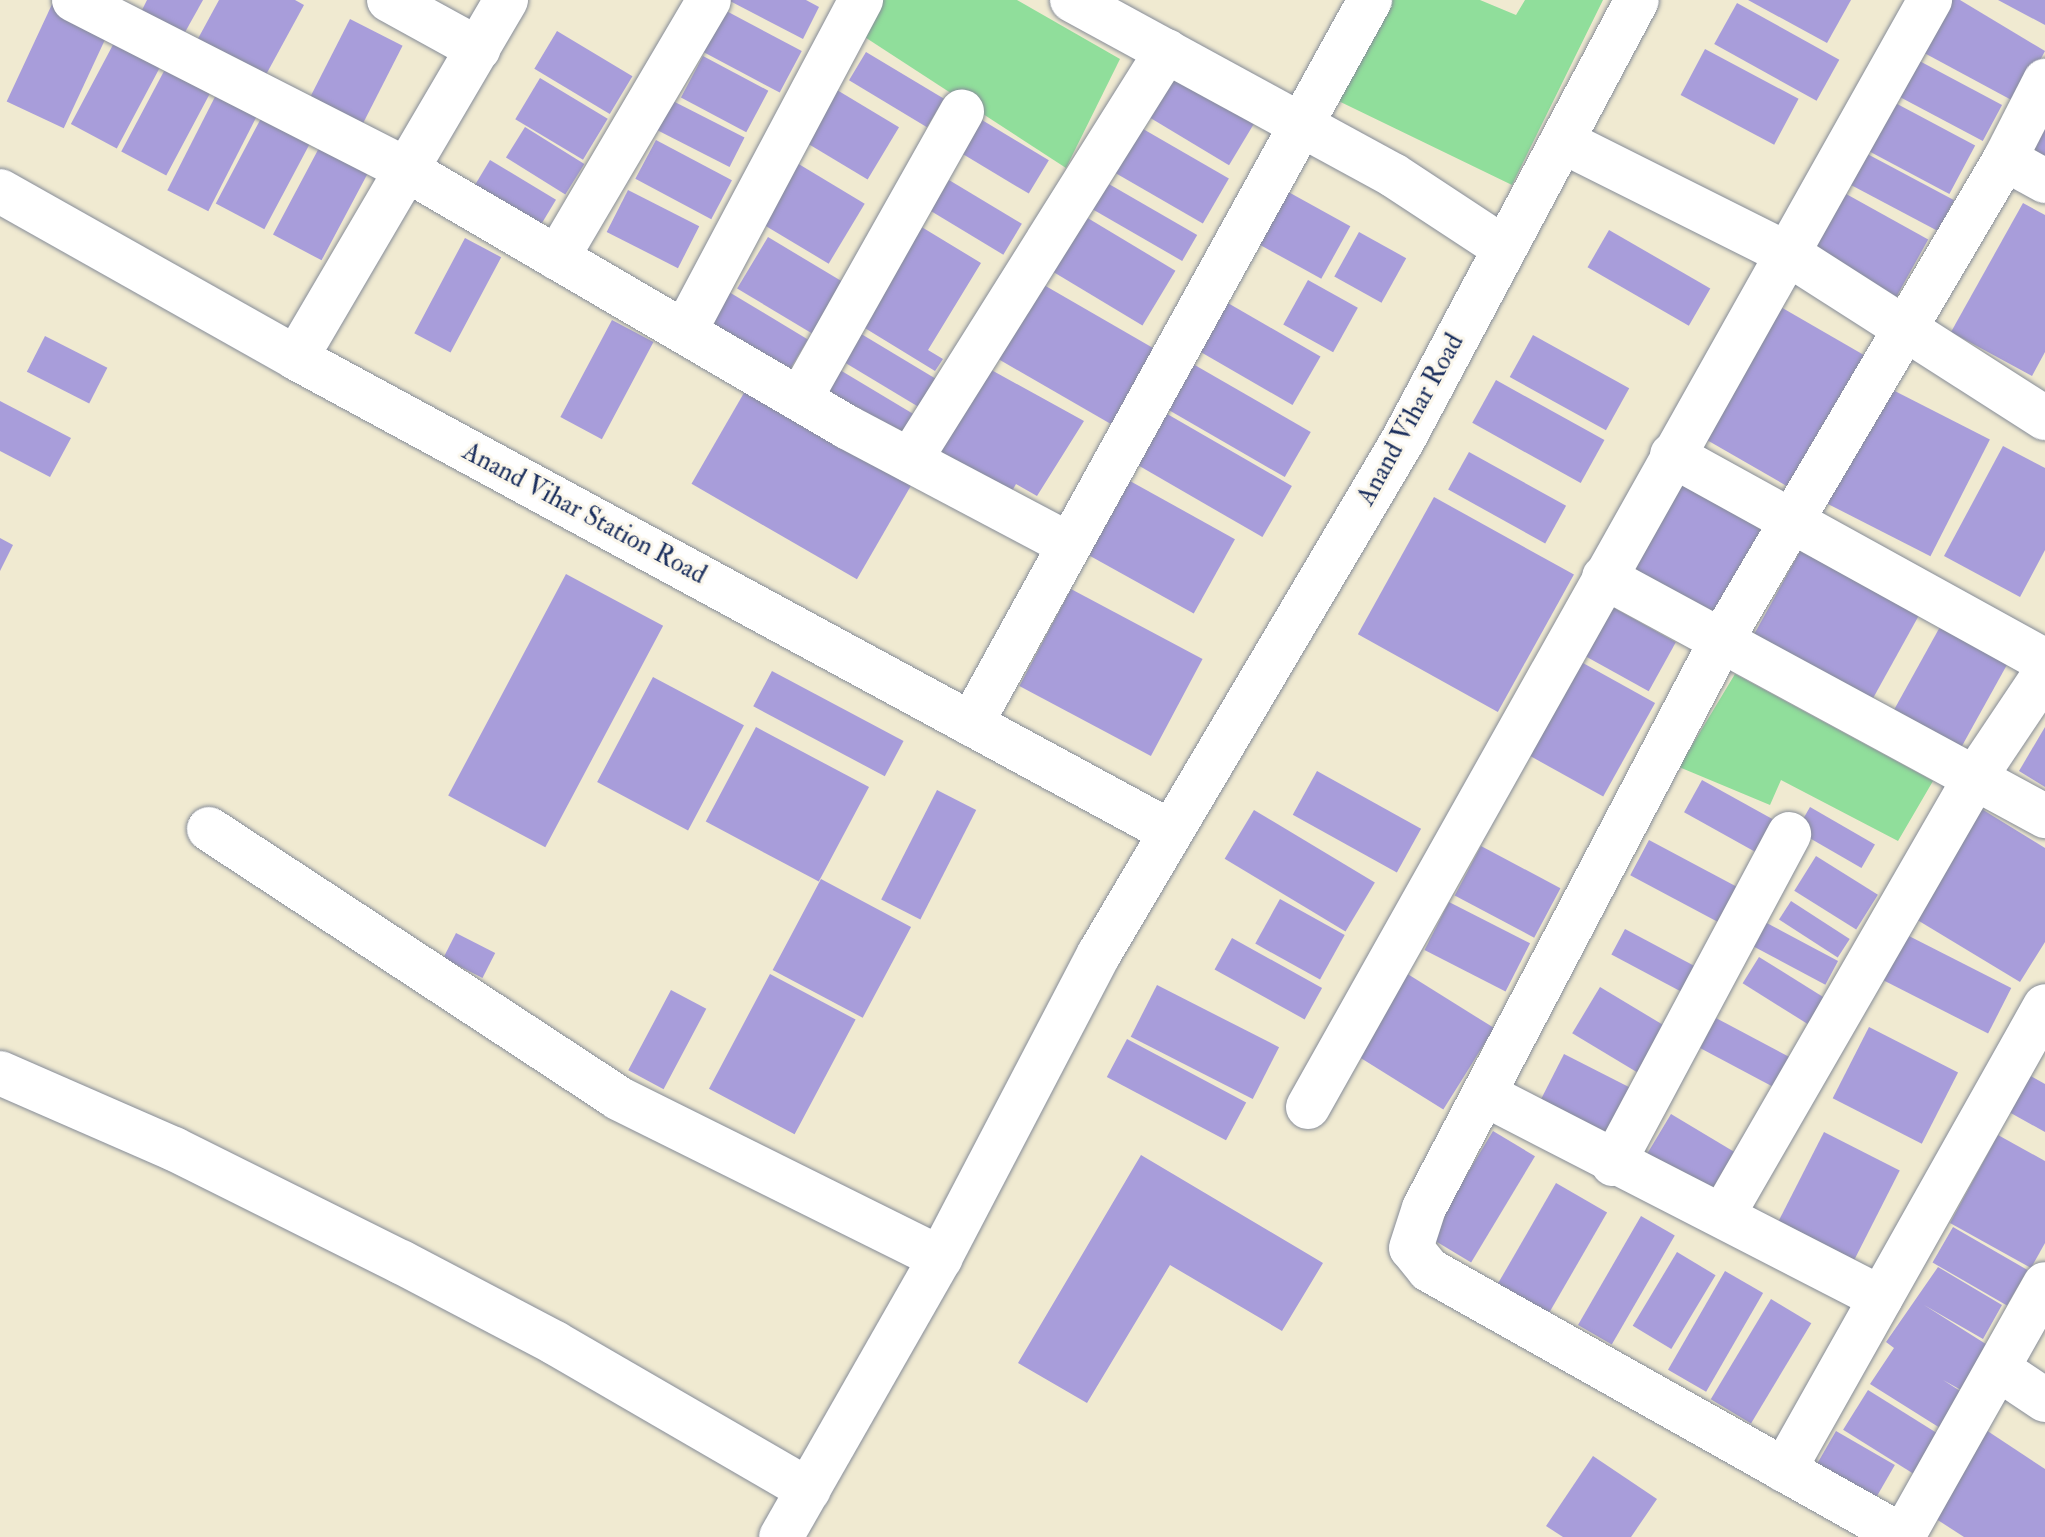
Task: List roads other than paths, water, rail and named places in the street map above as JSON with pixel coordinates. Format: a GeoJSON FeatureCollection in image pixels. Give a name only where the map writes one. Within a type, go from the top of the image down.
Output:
{"type":"FeatureCollection","features":[{"type":"Feature","properties":{"kind":"street"},"geometry":{"type":"LineString","coordinates":[[74,0],[407,170],[686,329],[800,399],[1068,544]]}},
{"type":"Feature","properties":{"kind":"street"},"geometry":{"type":"LineString","coordinates":[[389,0],[478,49]]}},
{"type":"Feature","properties":{"kind":"street"},"geometry":{"type":"LineString","coordinates":[[296,358],[506,0]]}},
{"type":"Feature","properties":{"kind":"street"},"geometry":{"type":"LineString","coordinates":[[557,258],[709,0]]}},
{"type":"Feature","properties":{"kind":"street"},"geometry":{"type":"LineString","coordinates":[[686,329],[861,0]]}},
{"type":"Feature","properties":{"kind":"street"},"geometry":{"type":"LineString","coordinates":[[1072,0],[1300,123],[1504,248]]}},
{"type":"Feature","properties":{"kind":"street"},"geometry":{"type":"LineString","coordinates":[[971,724],[1370,0]]}},
{"type":"Feature","properties":{"kind":"street","name":"Anand Vihar Road"},"geometry":{"type":"LineString","coordinates":[[781,1537],[940,1258],[1099,954],[1403,440],[1637,0]]}},
{"type":"Feature","properties":{"kind":"street"},"geometry":{"type":"LineString","coordinates":[[1308,1107],[1672,455],[1790,255],[1930,0]]}},
{"type":"Feature","properties":{"kind":"street"},"geometry":{"type":"LineString","coordinates":[[910,460],[1167,51]]}},
{"type":"Feature","properties":{"kind":"street"},"geometry":{"type":"LineString","coordinates":[[2045,81],[2005,159],[1721,641],[1413,1229],[1411,1248],[1429,1270],[1903,1536],[2000,1370],[2045,1284]]}},
{"type":"Feature","properties":{"kind":"street"},"geometry":{"type":"LineString","coordinates":[[800,399],[962,112]]}},
{"type":"Feature","properties":{"kind":"street"},"geometry":{"type":"LineString","coordinates":[[1562,141],[1790,255],[1903,331],[2045,418]]}},
{"type":"Feature","properties":{"kind":"street"},"geometry":{"type":"LineString","coordinates":[[2005,159],[2045,181]]}},
{"type":"Feature","properties":{"kind":"street","name":"Anand Vihar Station Road"},"geometry":{"type":"LineString","coordinates":[[0,191],[296,358],[1171,832]]}},
{"type":"Feature","properties":{"kind":"street"},"geometry":{"type":"LineString","coordinates":[[1672,455],[1793,519],[2045,661]]}},
{"type":"Feature","properties":{"kind":"street"},"geometry":{"type":"LineString","coordinates":[[1604,577],[2045,816]]}},
{"type":"Feature","properties":{"kind":"street"},"geometry":{"type":"LineString","coordinates":[[1723,1215],[1976,776],[2045,673]]}},
{"type":"Feature","properties":{"kind":"street"},"geometry":{"type":"LineString","coordinates":[[209,829],[618,1098],[940,1258]]}},
{"type":"Feature","properties":{"kind":"street"},"geometry":{"type":"LineString","coordinates":[[1613,1164],[1789,834]]}},
{"type":"Feature","properties":{"kind":"street"},"geometry":{"type":"LineString","coordinates":[[1784,1470],[2045,1006]]}},
{"type":"Feature","properties":{"kind":"street"},"geometry":{"type":"LineString","coordinates":[[0,1073],[174,1149],[415,1269],[555,1343],[809,1490]]}},
{"type":"Feature","properties":{"kind":"street"},"geometry":{"type":"LineString","coordinates":[[1484,1094],[1613,1164],[1723,1215],[1881,1298]]}},
{"type":"Feature","properties":{"kind":"street"},"geometry":{"type":"LineString","coordinates":[[2000,1370],[2045,1400]]}}]}
